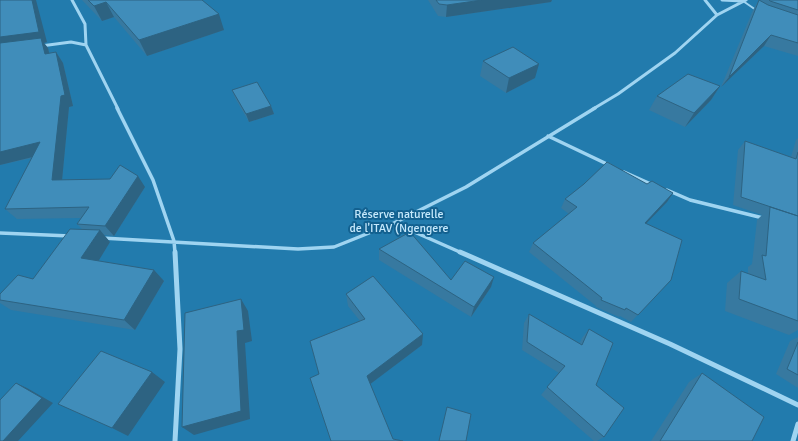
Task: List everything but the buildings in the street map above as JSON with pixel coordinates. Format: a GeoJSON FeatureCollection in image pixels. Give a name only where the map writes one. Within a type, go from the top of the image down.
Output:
{"type":"FeatureCollection","features":[{"type":"Feature","properties":{"kind":"street"},"geometry":{"type":"LineString","coordinates":[[72,0],[85,24],[86,45],[153,180],[174,241],[180,349],[175,441]]}},
{"type":"Feature","properties":{"kind":"street"},"geometry":{"type":"LineString","coordinates":[[705,0],[717,15]]}},
{"type":"Feature","properties":{"kind":"street"},"geometry":{"type":"LineString","coordinates":[[722,0],[744,1]]}},
{"type":"Feature","properties":{"kind":"street"},"geometry":{"type":"LineString","coordinates":[[96,238],[174,241],[298,249],[334,247],[394,223],[466,187],[624,89],[675,53],[717,15],[744,1]]}},
{"type":"Feature","properties":{"kind":"street"},"geometry":{"type":"LineString","coordinates":[[40,46],[71,42],[86,45]]}},
{"type":"Feature","properties":{"kind":"street"},"geometry":{"type":"LineString","coordinates":[[548,136],[612,166]]}},
{"type":"Feature","properties":{"kind":"street"},"geometry":{"type":"LineString","coordinates":[[618,169],[657,186]]}},
{"type":"Feature","properties":{"kind":"street"},"geometry":{"type":"LineString","coordinates":[[663,189],[690,200],[770,221]]}},
{"type":"Feature","properties":{"kind":"street"},"geometry":{"type":"LineString","coordinates":[[394,223],[670,344],[798,404]]}},
{"type":"Feature","properties":{"kind":"street"},"geometry":{"type":"LineString","coordinates":[[0,233],[73,236]]}},
{"type":"Feature","properties":{"kind":"street"},"geometry":{"type":"LineString","coordinates":[[793,441],[798,424]]}},
{"type":"Feature","properties":{"kind":"lane"},"geometry":{"type":"LineString","coordinates":[[744,1],[751,8],[762,13]]}},
{"type":"Feature","properties":{"kind":"green space","name":"Réserve naturelle de l'ITAV (Ngengere"},"geometry":{"type":"Polygon","coordinates":[[[0,0],[798,0],[798,441],[0,441],[0,0]]]}}]}
